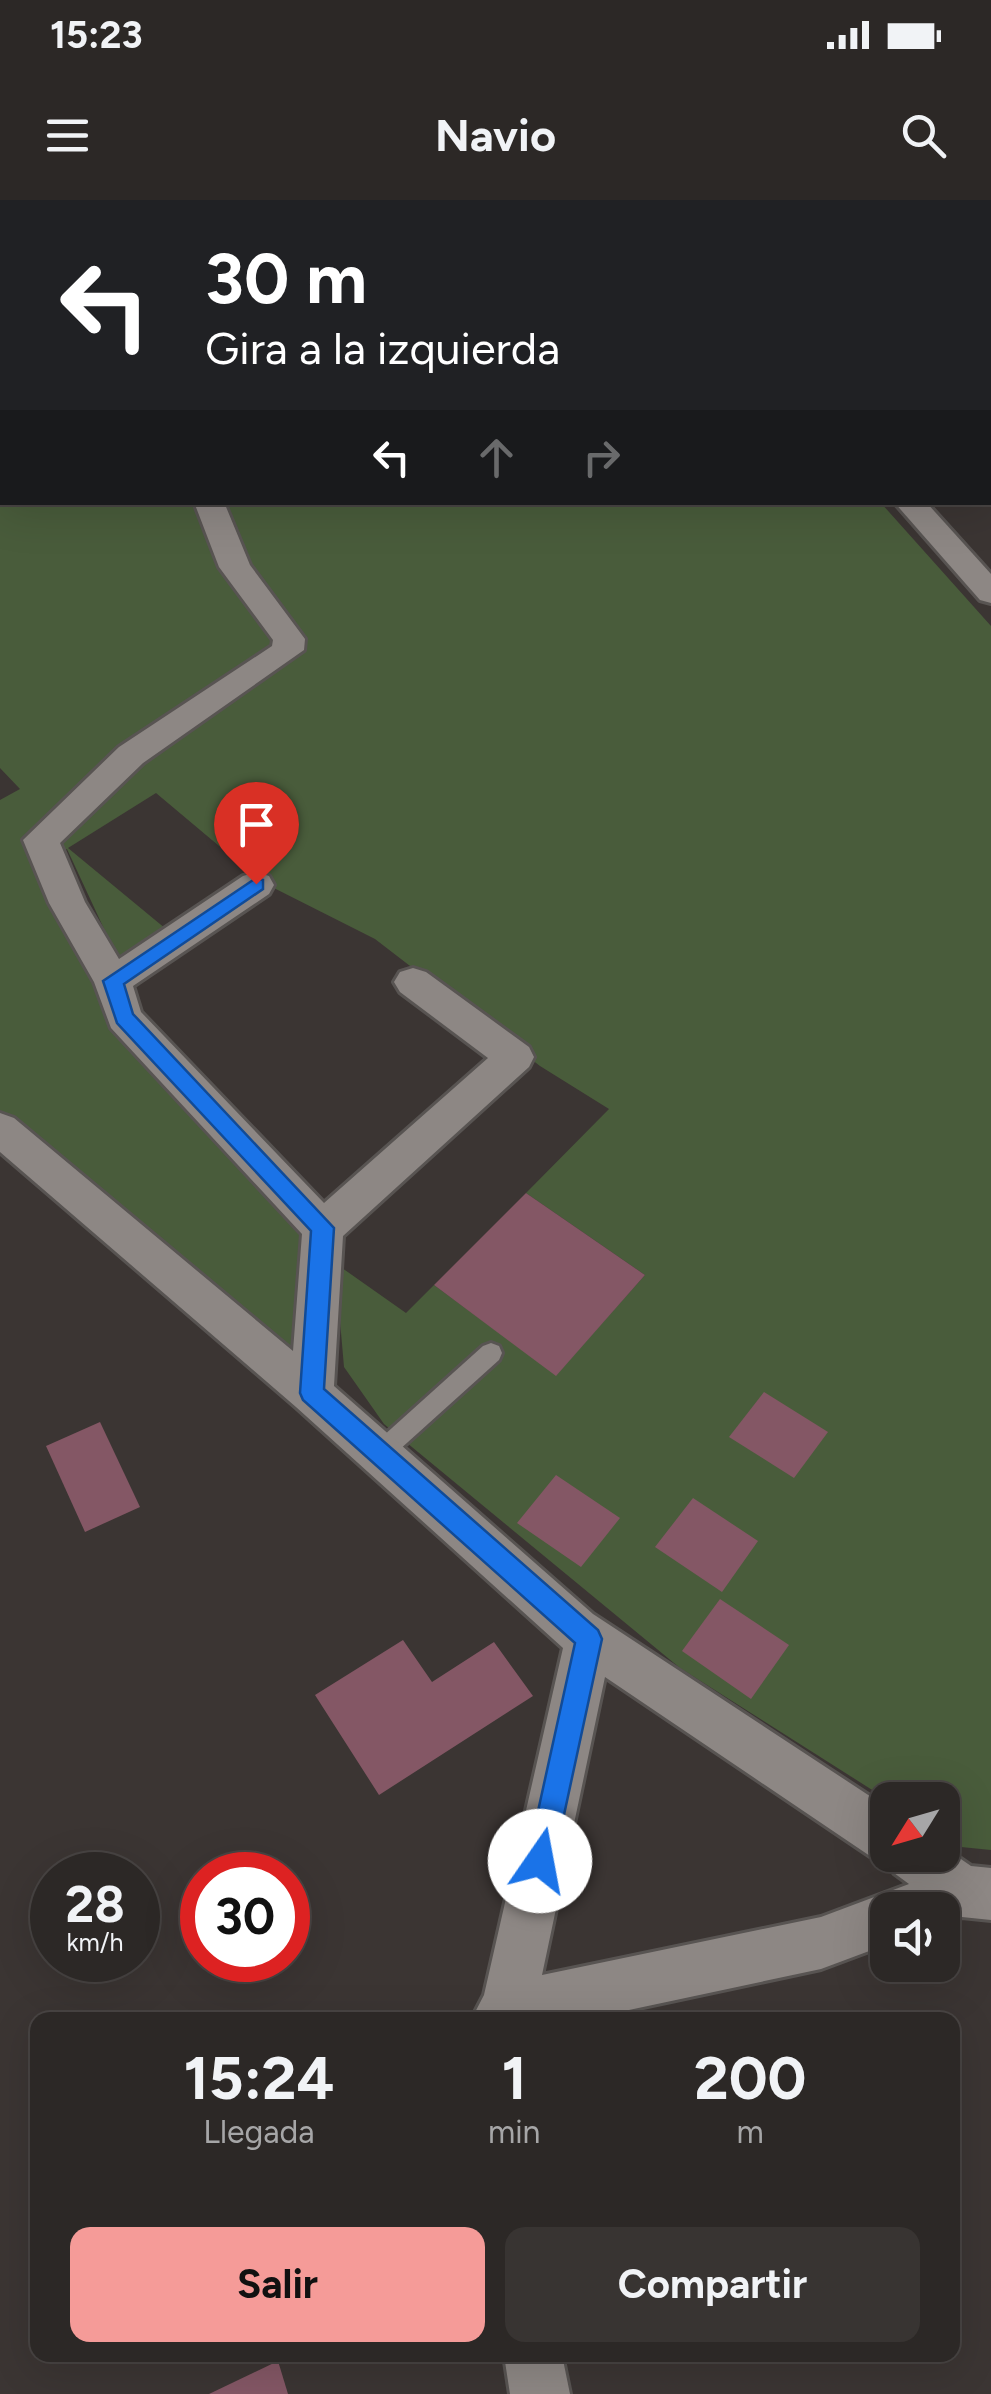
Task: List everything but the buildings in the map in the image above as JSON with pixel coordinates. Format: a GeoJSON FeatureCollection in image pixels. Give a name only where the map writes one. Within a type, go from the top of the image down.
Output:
{"type":"FeatureCollection","features":[{"type":"Feature","properties":{"kind":"street"},"geometry":{"type":"LineString","coordinates":[[210,505],[235,567],[289,639],[288,650],[131,755],[41,840],[66,903],[113,981],[124,1018],[322,1228]]}},
{"type":"Feature","properties":{"kind":"street"},"geometry":{"type":"LineString","coordinates":[[913,505],[991,593]]}},
{"type":"Feature","properties":{"kind":"street"},"geometry":{"type":"LineString","coordinates":[[113,981],[256,884]]}},
{"type":"Feature","properties":{"kind":"street"},"geometry":{"type":"LineString","coordinates":[[312,1393],[322,1228],[514,1057],[414,982]]}},
{"type":"Feature","properties":{"kind":"street"},"geometry":{"type":"LineString","coordinates":[[0,1129],[312,1393],[589,1639],[870,1826]]}},
{"type":"Feature","properties":{"kind":"street"},"geometry":{"type":"LineString","coordinates":[[503,2012],[589,1639]]}},
{"type":"Feature","properties":{"kind":"street"},"geometry":{"type":"LineString","coordinates":[[942,1872],[977,1892]]}},
{"type":"Feature","properties":{"kind":"street"},"geometry":{"type":"LineString","coordinates":[[512,2012],[820,1944],[870,1925]]}},
{"type":"Feature","properties":{"kind":"street"},"geometry":{"type":"LineString","coordinates":[[534,2362],[540,2394]]}},
{"type":"Feature","properties":{"kind":"lane"},"geometry":{"type":"LineString","coordinates":[[380,1453],[490,1352]]}},
{"type":"Feature","properties":{"kind":"green space"},"geometry":{"type":"Polygon","coordinates":[[[0,505],[883,505],[991,626],[991,1850],[960,1846],[960,1782],[870,1782],[870,1789],[680,1668],[384,1424],[344,1367],[335,1263],[406,1313],[434,1285],[556,1375],[645,1275],[526,1193],[609,1109],[540,1066],[375,939],[262,882],[156,793],[68,848],[166,929],[118,959],[67,849],[45,862],[104,979],[311,1229],[303,1373],[0,1122],[0,800],[20,789],[0,768],[0,505]]]}},
{"type":"Feature","properties":{"kind":"route"},"geometry":{"type":"LineString","coordinates":[[256,884],[113,981],[124,1018],[322,1228],[312,1393],[589,1639],[540,1861]]}}]}
